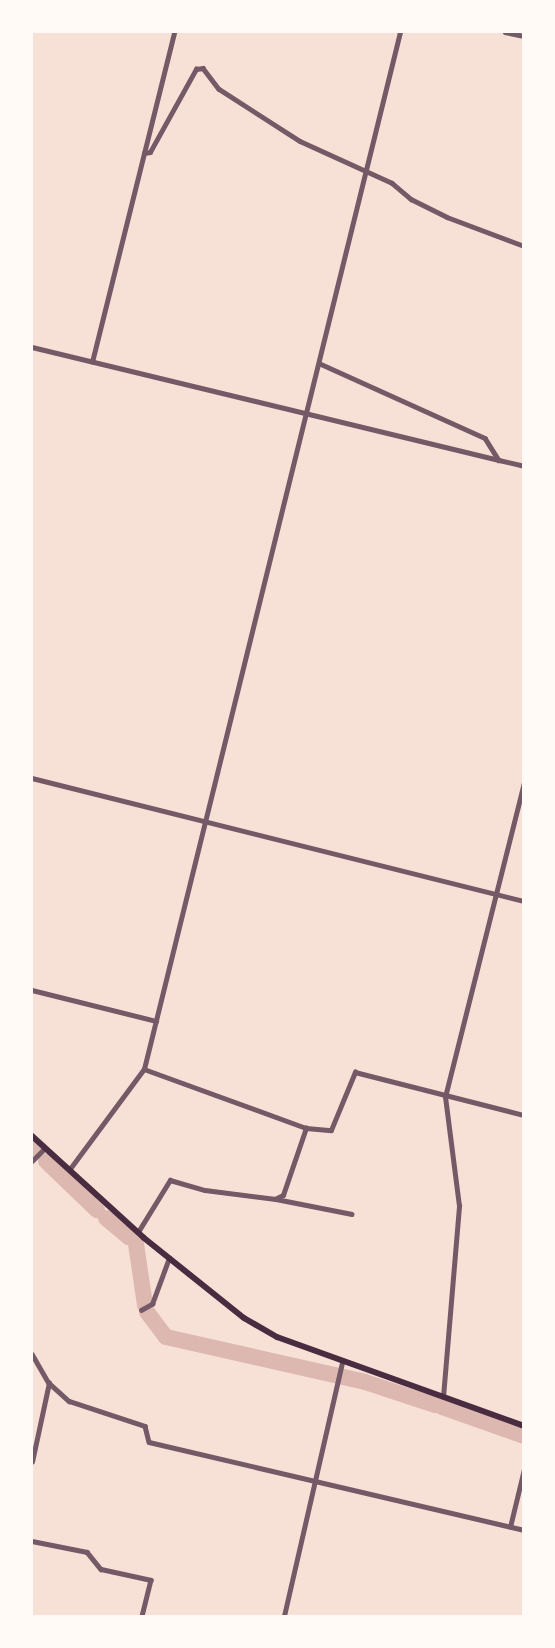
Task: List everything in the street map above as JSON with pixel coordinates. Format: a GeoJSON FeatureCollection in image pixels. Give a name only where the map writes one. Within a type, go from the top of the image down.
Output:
{"type":"FeatureCollection","features":[{"type":"Feature","properties":{"kind":"main road"},"geometry":{"type":"LineString","coordinates":[[32,1136],[138,1232],[244,1318],[277,1337],[523,1426]]}},
{"type":"Feature","properties":{"kind":"street"},"geometry":{"type":"LineString","coordinates":[[92,362],[174,32]]}},
{"type":"Feature","properties":{"kind":"street"},"geometry":{"type":"LineString","coordinates":[[69,1170],[144,1069],[309,415],[339,272],[368,175],[400,32]]}},
{"type":"Feature","properties":{"kind":"street"},"geometry":{"type":"LineString","coordinates":[[505,32],[523,36]]}},
{"type":"Feature","properties":{"kind":"street"},"geometry":{"type":"LineString","coordinates":[[144,153],[150,152],[196,69],[203,68],[219,89],[254,112],[368,175],[392,183],[411,199],[447,217],[523,246]]}},
{"type":"Feature","properties":{"kind":"street"},"geometry":{"type":"LineString","coordinates":[[32,347],[523,466]]}},
{"type":"Feature","properties":{"kind":"street"},"geometry":{"type":"LineString","coordinates":[[321,364],[485,438],[499,460]]}},
{"type":"Feature","properties":{"kind":"street"},"geometry":{"type":"LineString","coordinates":[[32,778],[523,901]]}},
{"type":"Feature","properties":{"kind":"street"},"geometry":{"type":"LineString","coordinates":[[443,1399],[459,1206],[445,1097],[523,783]]}},
{"type":"Feature","properties":{"kind":"street"},"geometry":{"type":"LineString","coordinates":[[32,990],[156,1021]]}},
{"type":"Feature","properties":{"kind":"street"},"geometry":{"type":"LineString","coordinates":[[144,1069],[306,1128],[331,1130],[355,1072],[523,1115]]}},
{"type":"Feature","properties":{"kind":"street"},"geometry":{"type":"LineString","coordinates":[[275,1199],[283,1195],[306,1128]]}},
{"type":"Feature","properties":{"kind":"street"},"geometry":{"type":"LineString","coordinates":[[32,1161],[45,1148]]}},
{"type":"Feature","properties":{"kind":"street"},"geometry":{"type":"LineString","coordinates":[[138,1232],[170,1180],[205,1190],[275,1199],[352,1214]]}},
{"type":"Feature","properties":{"kind":"street"},"geometry":{"type":"LineString","coordinates":[[141,1310],[152,1304],[169,1258]]}},
{"type":"Feature","properties":{"kind":"street"},"geometry":{"type":"LineString","coordinates":[[32,1354],[49,1383],[69,1401],[145,1426],[149,1443],[314,1479],[523,1531]]}},
{"type":"Feature","properties":{"kind":"street"},"geometry":{"type":"LineString","coordinates":[[284,1616],[342,1362]]}},
{"type":"Feature","properties":{"kind":"street"},"geometry":{"type":"LineString","coordinates":[[32,1462],[49,1383]]}},
{"type":"Feature","properties":{"kind":"street"},"geometry":{"type":"LineString","coordinates":[[510,1527],[523,1469]]}},
{"type":"Feature","properties":{"kind":"street"},"geometry":{"type":"LineString","coordinates":[[32,1541],[86,1552],[101,1569],[151,1580],[142,1616]]}},
{"type":"Feature","properties":{"kind":"waterway"},"geometry":{"type":"LineString","coordinates":[[46,1161],[97,1210]]}},
{"type":"Feature","properties":{"kind":"waterway"},"geometry":{"type":"LineString","coordinates":[[106,1218],[129,1237]]}},
{"type":"Feature","properties":{"kind":"waterway"},"geometry":{"type":"LineString","coordinates":[[136,1244],[145,1305]]}},
{"type":"Feature","properties":{"kind":"waterway"},"geometry":{"type":"LineString","coordinates":[[147,1312],[166,1337],[365,1382],[435,1405]]}},
{"type":"Feature","properties":{"kind":"waterway"},"geometry":{"type":"LineString","coordinates":[[442,1407],[524,1436]]}}]}
